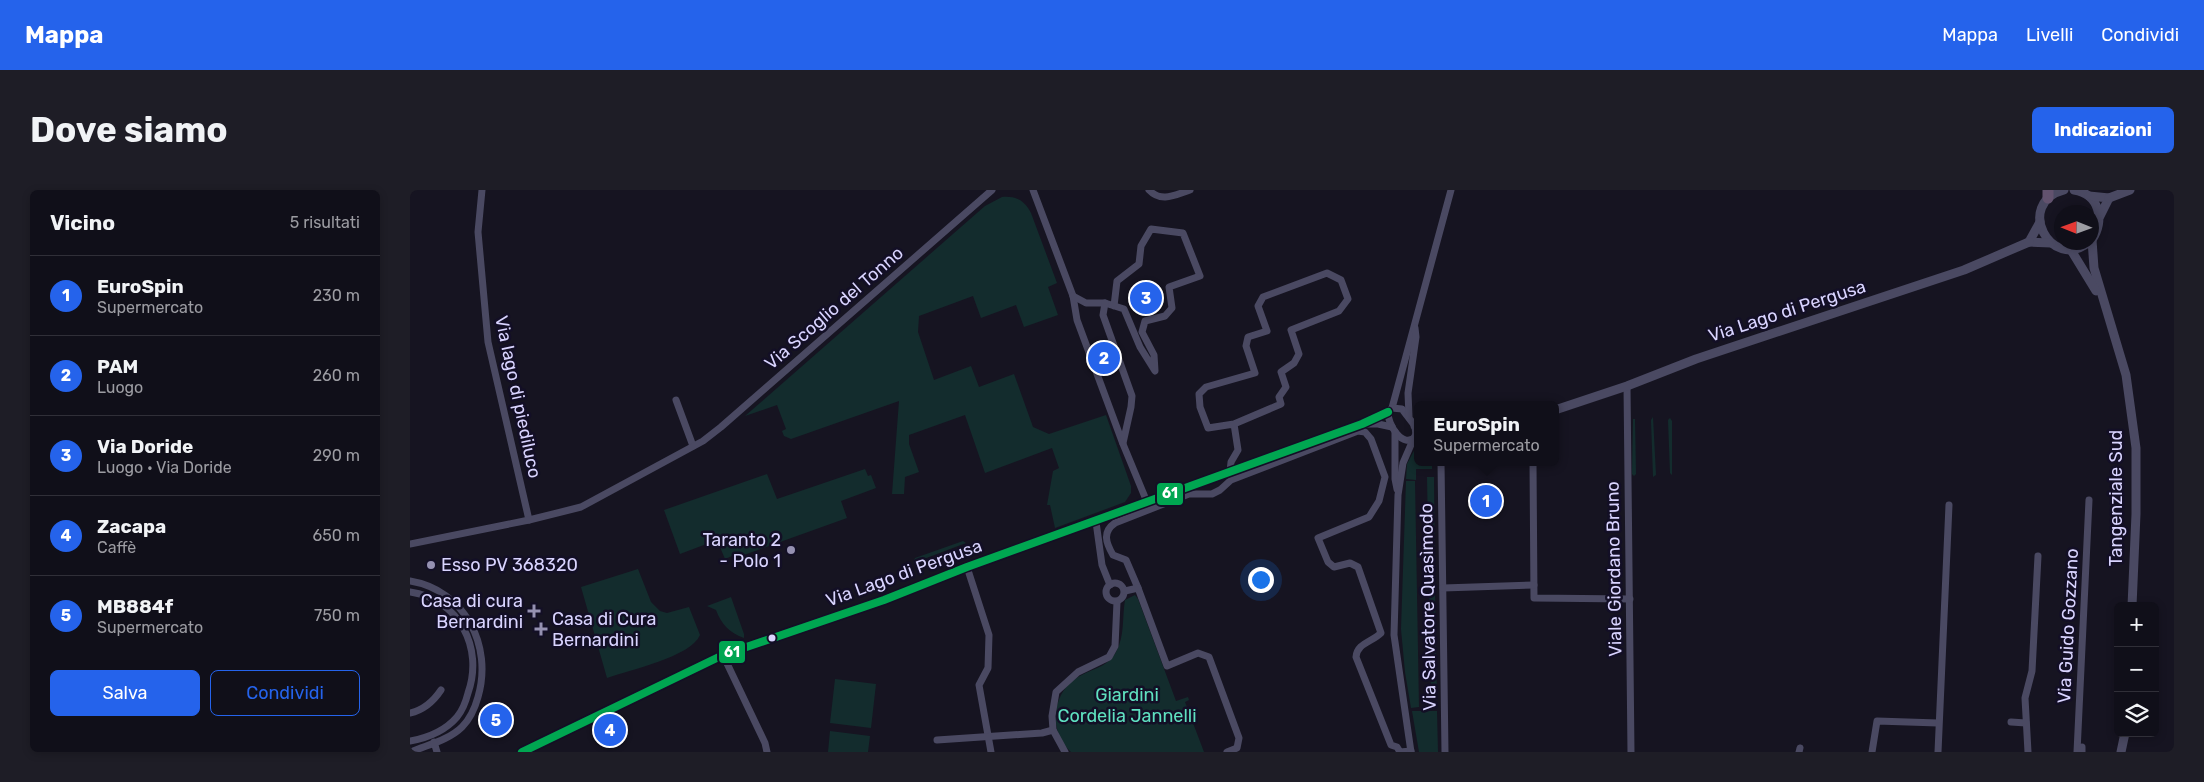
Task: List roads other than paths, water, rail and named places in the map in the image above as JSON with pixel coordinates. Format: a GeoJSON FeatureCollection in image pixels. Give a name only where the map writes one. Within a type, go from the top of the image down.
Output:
{"type":"FeatureCollection","features":[{"type":"Feature","properties":{"kind":"street","name":"Via lago di piediluco"},"geometry":{"type":"LineString","coordinates":[[482,190],[478,232],[488,342],[529,520]]}},
{"type":"Feature","properties":{"kind":"street","name":"Via Scoglio del Tonno"},"geometry":{"type":"LineString","coordinates":[[410,544],[529,520],[581,507],[694,446],[727,422],[992,190]]}},
{"type":"Feature","properties":{"kind":"street"},"geometry":{"type":"LineString","coordinates":[[1033,190],[1073,296],[1077,320],[1123,444],[1147,502]]}},
{"type":"Feature","properties":{"kind":"street"},"geometry":{"type":"LineString","coordinates":[[1149,190],[1157,197],[1166,198],[1190,190]]}},
{"type":"Feature","properties":{"kind":"street"},"geometry":{"type":"LineString","coordinates":[[1414,437],[1404,440],[1394,429],[1389,421],[1390,410],[1411,335],[1415,327],[1451,190]]}},
{"type":"Feature","properties":{"kind":"street"},"geometry":{"type":"LineString","coordinates":[[2029,242],[2040,222],[2043,205],[2048,194],[2064,190]]}},
{"type":"Feature","properties":{"kind":"street"},"geometry":{"type":"LineString","coordinates":[[2074,190],[2089,196],[2109,198],[2130,190]]}},
{"type":"Feature","properties":{"kind":"street"},"geometry":{"type":"LineString","coordinates":[[2089,196],[2098,209],[2100,216]]}},
{"type":"Feature","properties":{"kind":"street"},"geometry":{"type":"LineString","coordinates":[[2099,222],[2109,198]]}},
{"type":"Feature","properties":{"kind":"street"},"geometry":{"type":"LineString","coordinates":[[2040,222],[2045,237],[2051,243]]}},
{"type":"Feature","properties":{"kind":"street"},"geometry":{"type":"LineString","coordinates":[[1073,296],[1086,303],[1106,303],[1114,306],[1124,309],[1140,348],[1155,372],[1154,355],[1142,332],[1145,321],[1165,316],[1172,308],[1169,287],[1200,276],[1183,233],[1151,229],[1141,246],[1139,264],[1116,281],[1114,306]]}},
{"type":"Feature","properties":{"kind":"street","name":"Via Lago di Pergusa"},"geometry":{"type":"LineString","coordinates":[[1559,409],[1627,386],[1696,359],[1964,270],[2029,242],[2051,243],[2054,245]]}},
{"type":"Feature","properties":{"kind":"street","name":"Tangenziale Sud"},"geometry":{"type":"LineString","coordinates":[[2070,250],[2085,272],[2103,305]]}},
{"type":"Feature","properties":{"kind":"street","name":"Tangenziale Sud"},"geometry":{"type":"LineString","coordinates":[[2092,250],[2094,268],[2103,305],[2126,375],[2136,448],[2136,514],[2132,602]]}},
{"type":"Feature","properties":{"kind":"street"},"geometry":{"type":"LineString","coordinates":[[1327,272],[1341,280],[1348,299],[1339,311],[1291,330],[1298,354],[1294,363],[1281,372],[1286,387],[1279,397],[1281,404],[1234,424],[1208,428],[1200,408],[1199,394],[1206,387],[1255,373],[1246,346],[1248,337],[1267,331],[1258,306],[1263,297],[1327,272]]}},
{"type":"Feature","properties":{"kind":"street"},"geometry":{"type":"LineString","coordinates":[[1106,303],[1103,316],[1132,396],[1123,444]]}},
{"type":"Feature","properties":{"kind":"street"},"geometry":{"type":"LineString","coordinates":[[1409,417],[1408,393],[1416,337],[1415,327]]}},
{"type":"Feature","properties":{"kind":"street","name":"Viale Giordano Bruno"},"geometry":{"type":"LineString","coordinates":[[1627,386],[1631,752]]}},
{"type":"Feature","properties":{"kind":"street"},"geometry":{"type":"LineString","coordinates":[[676,400],[694,446]]}},
{"type":"Feature","properties":{"kind":"street"},"geometry":{"type":"LineString","coordinates":[[1390,410],[1402,409],[1414,423]]}},
{"type":"Feature","properties":{"kind":"street","name":"Via Lago di Pergusa"},"geometry":{"type":"LineString","coordinates":[[522,752],[723,656],[884,600],[967,567],[1096,522],[1362,424],[1390,410]]}},
{"type":"Feature","properties":{"kind":"street"},"geometry":{"type":"LineString","coordinates":[[1230,472],[1231,462],[1238,450],[1234,424]]}},
{"type":"Feature","properties":{"kind":"street"},"geometry":{"type":"LineString","coordinates":[[1362,424],[1378,424],[1394,429]]}},
{"type":"Feature","properties":{"kind":"street"},"geometry":{"type":"LineString","coordinates":[[1394,429],[1395,479],[1398,495]]}},
{"type":"Feature","properties":{"kind":"street"},"geometry":{"type":"LineString","coordinates":[[1227,752],[1237,748],[1239,738],[1209,657],[1198,653],[1167,666],[1126,560],[1113,555],[1107,545],[1106,534],[1109,527],[1189,494],[1212,494],[1220,490],[1231,480],[1358,431],[1365,432],[1371,439],[1385,477],[1379,501],[1369,517],[1318,538],[1328,562],[1334,567],[1350,562],[1358,567],[1381,633],[1373,641],[1362,645],[1357,650],[1356,657],[1391,745],[1397,747],[1400,752],[1411,751],[1394,634],[1398,495],[1403,463],[1414,439]]}},
{"type":"Feature","properties":{"kind":"street","name":"Via Salvatore Quasìmodo"},"geometry":{"type":"LineString","coordinates":[[1441,466],[1445,752]]}},
{"type":"Feature","properties":{"kind":"street"},"geometry":{"type":"LineString","coordinates":[[1533,466],[1534,598],[1630,598]]}},
{"type":"Feature","properties":{"kind":"street"},"geometry":{"type":"LineString","coordinates":[[1208,480],[1212,494]]}},
{"type":"Feature","properties":{"kind":"street","name":"Via Guido Gozzano"},"geometry":{"type":"LineString","coordinates":[[2080,750],[2089,500]]}},
{"type":"Feature","properties":{"kind":"street"},"geometry":{"type":"LineString","coordinates":[[1938,752],[1949,505]]}},
{"type":"Feature","properties":{"kind":"street"},"geometry":{"type":"LineString","coordinates":[[1096,522],[1102,565],[1110,584]]}},
{"type":"Feature","properties":{"kind":"street"},"geometry":{"type":"LineString","coordinates":[[2028,752],[2025,698],[2032,671],[2038,556]]}},
{"type":"Feature","properties":{"kind":"street"},"geometry":{"type":"LineString","coordinates":[[967,567],[989,635],[988,668],[979,685],[991,752]]}},
{"type":"Feature","properties":{"kind":"street"},"geometry":{"type":"LineString","coordinates":[[410,581],[430,586],[441,592],[458,606],[474,627],[483,663],[482,683],[475,707],[462,728],[451,736],[410,752]]}},
{"type":"Feature","properties":{"kind":"street"},"geometry":{"type":"LineString","coordinates":[[1110,584],[1119,584],[1125,591]]}},
{"type":"Feature","properties":{"kind":"street"},"geometry":{"type":"LineString","coordinates":[[1110,584],[1106,590],[1107,596],[1117,602]]}},
{"type":"Feature","properties":{"kind":"street"},"geometry":{"type":"LineString","coordinates":[[1443,588],[1534,585]]}},
{"type":"Feature","properties":{"kind":"street"},"geometry":{"type":"LineString","coordinates":[[1125,591],[1138,588]]}},
{"type":"Feature","properties":{"kind":"street"},"geometry":{"type":"LineString","coordinates":[[1117,602],[1124,597],[1125,591]]}},
{"type":"Feature","properties":{"kind":"street"},"geometry":{"type":"LineString","coordinates":[[410,592],[425,596],[445,606],[465,632],[471,647],[474,664],[472,682],[465,703],[457,717],[443,729],[410,742]]}},
{"type":"Feature","properties":{"kind":"street"},"geometry":{"type":"LineString","coordinates":[[1065,752],[1058,743],[1053,730],[1052,716],[1056,692],[1078,672],[1109,656],[1115,646],[1117,602]]}},
{"type":"Feature","properties":{"kind":"street"},"geometry":{"type":"LineString","coordinates":[[723,656],[765,743],[767,752]]}},
{"type":"Feature","properties":{"kind":"street"},"geometry":{"type":"LineString","coordinates":[[410,713],[430,704],[441,690]]}},
{"type":"Feature","properties":{"kind":"street"},"geometry":{"type":"LineString","coordinates":[[465,703],[475,707]]}},
{"type":"Feature","properties":{"kind":"street"},"geometry":{"type":"LineString","coordinates":[[1872,752],[1876,721],[1938,723]]}},
{"type":"Feature","properties":{"kind":"street"},"geometry":{"type":"LineString","coordinates":[[2011,722],[2026,723]]}},
{"type":"Feature","properties":{"kind":"street"},"geometry":{"type":"LineString","coordinates":[[937,740],[1042,733],[1053,730]]}},
{"type":"Feature","properties":{"kind":"street"},"geometry":{"type":"LineString","coordinates":[[2121,752],[2125,737]]}},
{"type":"Feature","properties":{"kind":"street"},"geometry":{"type":"LineString","coordinates":[[2126,737],[2128,752]]}},
{"type":"Feature","properties":{"kind":"street"},"geometry":{"type":"LineString","coordinates":[[434,742],[437,752]]}},
{"type":"Feature","properties":{"kind":"place","name":"Via Doride"},"geometry":{"type":"Point","coordinates":[1146,298]}},
{"type":"Feature","properties":{"kind":"place","name":"PAM"},"geometry":{"type":"Point","coordinates":[1104,358]}},
{"type":"Feature","properties":{"kind":"place","name":"EuroSpin"},"geometry":{"type":"Point","coordinates":[1486,501]}},
{"type":"Feature","properties":{"kind":"place","name":"Taranto 2 - Polo 1"},"geometry":{"type":"Point","coordinates":[791,550]}},
{"type":"Feature","properties":{"kind":"place","name":"Esso PV 368320"},"geometry":{"type":"Point","coordinates":[431,565]}},
{"type":"Feature","properties":{"kind":"place","name":"Casa di cura Bernardini"},"geometry":{"type":"Point","coordinates":[534,611]}},
{"type":"Feature","properties":{"kind":"place","name":"Casa di Cura Bernardini"},"geometry":{"type":"Point","coordinates":[541,629]}},
{"type":"Feature","properties":{"kind":"place","name":"MB884f"},"geometry":{"type":"Point","coordinates":[496,720]}},
{"type":"Feature","properties":{"kind":"place","name":"Zacapa"},"geometry":{"type":"Point","coordinates":[610,730]}},
{"type":"Feature","properties":{"kind":"park label","name":"Giardini Cordelia Jannelli"},"geometry":{"type":"Point","coordinates":[1127,705]}}]}
